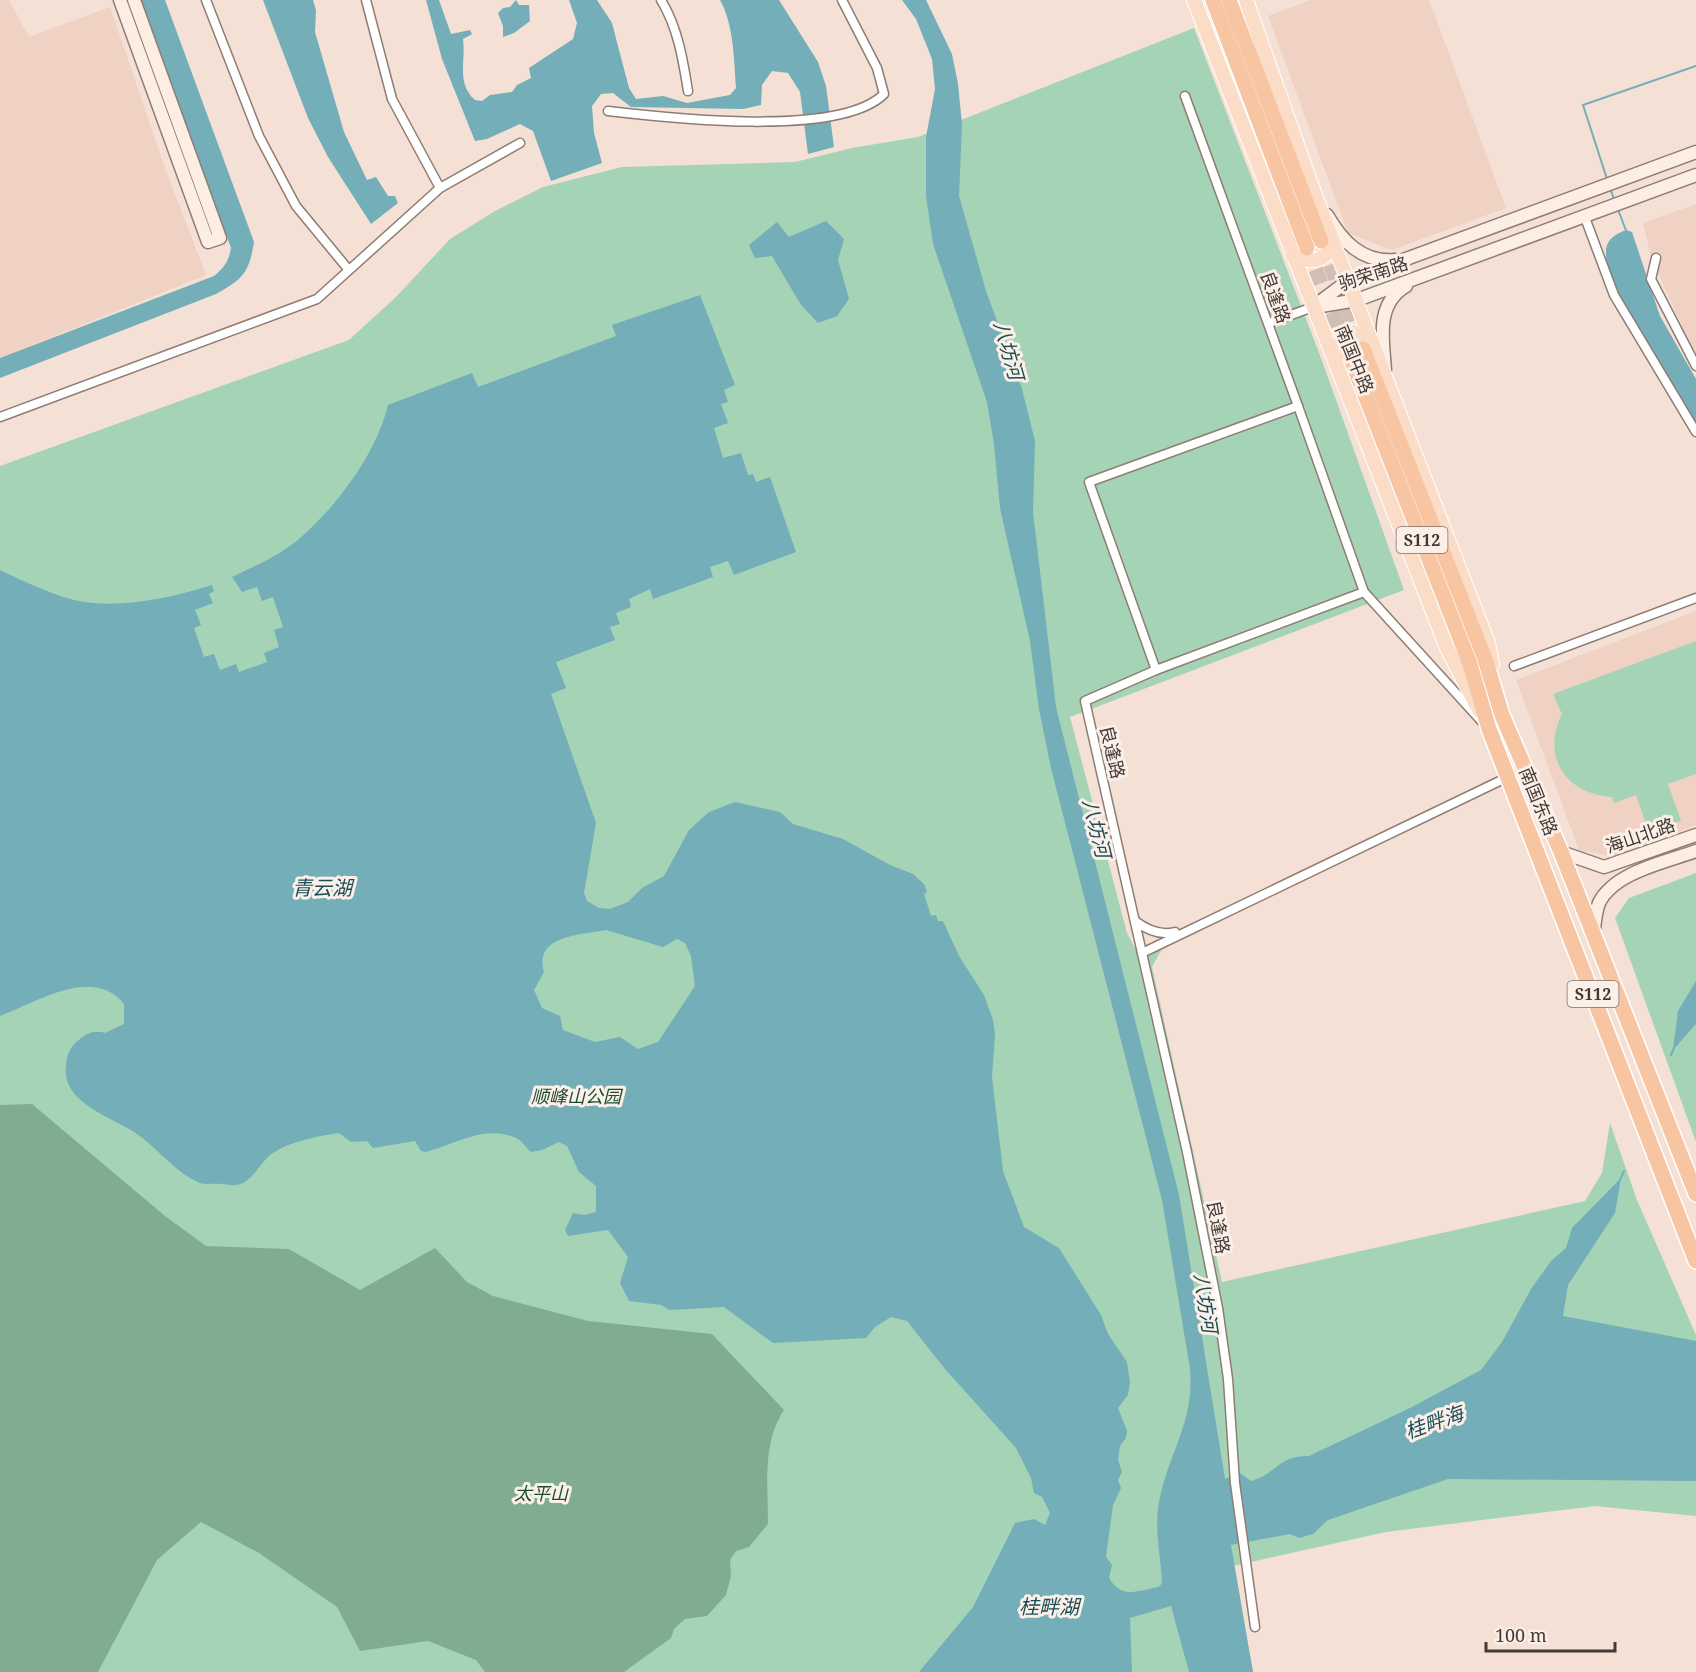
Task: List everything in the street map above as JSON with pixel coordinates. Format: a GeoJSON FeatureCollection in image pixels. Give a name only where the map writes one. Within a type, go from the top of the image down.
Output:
{"type":"FeatureCollection","features":[{"type":"Feature","properties":{"kind":"highway"},"geometry":{"type":"LineString","coordinates":[[1213,0],[1307,248]]}},
{"type":"Feature","properties":{"kind":"highway"},"geometry":{"type":"LineString","coordinates":[[1229,0],[1322,241]]}},
{"type":"Feature","properties":{"kind":"highway","name":"南国东路"},"geometry":{"type":"LineString","coordinates":[[1363,352],[1485,659],[1502,715],[1561,852],[1696,1194]]}},
{"type":"Feature","properties":{"kind":"highway","name":"南国东路"},"geometry":{"type":"LineString","coordinates":[[1363,352],[1470,664],[1489,729],[1696,1261]]}},
{"type":"Feature","properties":{"kind":"main road","name":"南国中路"},"geometry":{"type":"LineString","coordinates":[[1194,0],[1447,648],[1489,729]]}},
{"type":"Feature","properties":{"kind":"main road","name":"南国中路"},"geometry":{"type":"LineString","coordinates":[[1246,0],[1316,198],[1357,300],[1363,352],[1385,374],[1488,643],[1502,715]]}},
{"type":"Feature","properties":{"kind":"main road"},"geometry":{"type":"LineString","coordinates":[[1292,255],[1307,262],[1322,259],[1330,251],[1326,224]]}},
{"type":"Feature","properties":{"kind":"main road"},"geometry":{"type":"LineString","coordinates":[[1335,361],[1342,336],[1352,332],[1368,339],[1363,352]]}},
{"type":"Feature","properties":{"kind":"street"},"geometry":{"type":"LineString","coordinates":[[120,0],[208,242],[220,238],[134,0]]}},
{"type":"Feature","properties":{"kind":"street"},"geometry":{"type":"LineString","coordinates":[[206,0],[259,136],[296,206],[348,269]]}},
{"type":"Feature","properties":{"kind":"street"},"geometry":{"type":"LineString","coordinates":[[366,0],[392,99],[440,188]]}},
{"type":"Feature","properties":{"kind":"street"},"geometry":{"type":"LineString","coordinates":[[661,0],[669,13],[683,56],[688,91]]}},
{"type":"Feature","properties":{"kind":"street"},"geometry":{"type":"LineString","coordinates":[[608,111],[740,123],[833,114],[859,110],[875,103],[884,94],[877,68],[842,0]]}},
{"type":"Feature","properties":{"kind":"street","name":"良逢路"},"geometry":{"type":"LineString","coordinates":[[1185,96],[1269,323],[1364,592]]}},
{"type":"Feature","properties":{"kind":"street"},"geometry":{"type":"LineString","coordinates":[[0,417],[317,299],[440,188],[520,143]]}},
{"type":"Feature","properties":{"kind":"street","name":"驹荣南路"},"geometry":{"type":"LineString","coordinates":[[1313,307],[1349,280],[1696,152]]}},
{"type":"Feature","properties":{"kind":"street","name":"驹荣南路"},"geometry":{"type":"LineString","coordinates":[[1313,307],[1357,300],[1696,174]]}},
{"type":"Feature","properties":{"kind":"street"},"geometry":{"type":"LineString","coordinates":[[1316,198],[1342,238],[1359,252],[1380,260],[1419,254]]}},
{"type":"Feature","properties":{"kind":"street"},"geometry":{"type":"LineString","coordinates":[[1584,215],[1614,295],[1696,432]]}},
{"type":"Feature","properties":{"kind":"street"},"geometry":{"type":"LineString","coordinates":[[1656,258],[1651,279],[1696,366]]}},
{"type":"Feature","properties":{"kind":"street"},"geometry":{"type":"LineString","coordinates":[[1385,374],[1382,326],[1388,304],[1402,289],[1425,275]]}},
{"type":"Feature","properties":{"kind":"street"},"geometry":{"type":"LineString","coordinates":[[1269,323],[1313,307]]}},
{"type":"Feature","properties":{"kind":"street"},"geometry":{"type":"LineString","coordinates":[[1298,406],[1089,482],[1156,670],[1364,592],[1489,729]]}},
{"type":"Feature","properties":{"kind":"street"},"geometry":{"type":"LineString","coordinates":[[1514,666],[1696,598]]}},
{"type":"Feature","properties":{"kind":"street","name":"良逢路"},"geometry":{"type":"LineString","coordinates":[[1156,670],[1085,701],[1218,1308],[1228,1379],[1235,1482],[1256,1627]]}},
{"type":"Feature","properties":{"kind":"street"},"geometry":{"type":"LineString","coordinates":[[1142,953],[1189,928],[1508,777]]}},
{"type":"Feature","properties":{"kind":"street","name":"海山北路"},"geometry":{"type":"LineString","coordinates":[[1561,852],[1604,867],[1696,835]]}},
{"type":"Feature","properties":{"kind":"street","name":"海山北路"},"geometry":{"type":"LineString","coordinates":[[1593,936],[1596,913],[1607,891],[1632,876],[1696,851]]}},
{"type":"Feature","properties":{"kind":"street"},"geometry":{"type":"LineString","coordinates":[[1134,920],[1144,928],[1166,934],[1189,928]]}},
{"type":"Feature","properties":{"kind":"shaded area"},"geometry":{"type":"Polygon","coordinates":[[[0,0],[9,0],[29,37],[110,7],[165,168],[206,275],[0,358],[0,0]]]}},
{"type":"Feature","properties":{"kind":"shaded area"},"geometry":{"type":"Polygon","coordinates":[[[1311,0],[1429,0],[1506,208],[1392,250],[1348,233],[1268,16],[1311,0]]]}},
{"type":"Feature","properties":{"kind":"shaded area"},"geometry":{"type":"Polygon","coordinates":[[[1696,204],[1696,357],[1651,257],[1643,223],[1696,204]]]}},
{"type":"Feature","properties":{"kind":"shaded area"},"geometry":{"type":"Polygon","coordinates":[[[1696,611],[1696,825],[1624,853],[1609,856],[1579,850],[1516,680],[1696,611]]]}},
{"type":"Feature","properties":{"kind":"green space","name":"顺峰山公园"},"geometry":{"type":"Polygon","coordinates":[[[1194,28],[1321,358],[1404,590],[1070,717],[1127,933],[1135,948],[1162,949],[1152,967],[1222,1282],[1585,1201],[1602,1173],[1610,1123],[1637,1200],[1696,1335],[1696,1516],[1595,1506],[1386,1532],[1233,1566],[1253,1672],[0,1672],[0,466],[349,340],[396,297],[450,239],[495,211],[543,187],[622,167],[795,162],[852,148],[918,137],[1194,28]]]}},
{"type":"Feature","properties":{"kind":"green space"},"geometry":{"type":"Polygon","coordinates":[[[1696,641],[1696,774],[1668,784],[1681,821],[1649,833],[1636,795],[1614,803],[1612,797],[1581,789],[1562,770],[1556,758],[1554,744],[1562,714],[1553,694],[1696,641]]]}},
{"type":"Feature","properties":{"kind":"green space"},"geometry":{"type":"Polygon","coordinates":[[[1696,873],[1696,1142],[1615,918],[1629,898],[1696,873]]]}},
{"type":"Feature","properties":{"kind":"green space","name":"太平山"},"geometry":{"type":"Polygon","coordinates":[[[32,1104],[165,1216],[206,1246],[289,1249],[360,1290],[435,1248],[467,1282],[493,1296],[588,1321],[712,1334],[784,1410],[772,1436],[769,1450],[768,1524],[749,1547],[736,1551],[730,1560],[731,1576],[726,1595],[707,1616],[685,1619],[674,1629],[671,1638],[624,1672],[485,1672],[476,1660],[428,1641],[360,1651],[337,1607],[259,1553],[201,1522],[157,1560],[98,1672],[0,1672],[0,1105],[32,1104]]]}},
{"type":"Feature","properties":{"kind":"water"},"geometry":{"type":"Polygon","coordinates":[[[141,0],[165,0],[254,242],[250,261],[239,279],[216,294],[0,378],[0,358],[214,276],[229,257],[231,248],[141,0]]]}},
{"type":"Feature","properties":{"kind":"water"},"geometry":{"type":"Polygon","coordinates":[[[263,0],[313,0],[316,10],[315,32],[344,132],[367,180],[376,177],[388,196],[395,196],[398,203],[371,224],[328,157],[308,118],[263,0]]]}},
{"type":"Feature","properties":{"kind":"water"},"geometry":{"type":"Polygon","coordinates":[[[426,0],[439,0],[451,34],[470,30],[472,34],[463,39],[463,72],[466,87],[475,100],[482,101],[490,95],[512,92],[517,85],[531,78],[529,68],[573,39],[577,23],[569,0],[597,0],[612,23],[629,88],[636,99],[663,96],[687,103],[730,95],[736,88],[731,31],[720,0],[779,0],[818,62],[826,86],[834,147],[808,154],[800,92],[788,73],[772,71],[762,85],[761,105],[743,109],[631,107],[613,93],[601,94],[592,106],[594,133],[602,163],[551,181],[533,131],[520,124],[487,139],[475,141],[442,59],[426,0]]]}},
{"type":"Feature","properties":{"kind":"water"},"geometry":{"type":"Polygon","coordinates":[[[516,0],[519,5],[529,5],[530,21],[514,33],[503,37],[503,26],[498,13],[503,8],[510,7],[516,0]]]}},
{"type":"Feature","properties":{"kind":"water","name":"青云湖"},"geometry":{"type":"Polygon","coordinates":[[[902,0],[926,0],[952,54],[962,124],[959,196],[986,291],[1022,389],[1035,441],[1033,512],[1056,707],[1179,1195],[1225,1479],[1240,1473],[1251,1481],[1260,1478],[1283,1462],[1309,1456],[1410,1408],[1481,1370],[1502,1342],[1531,1289],[1551,1261],[1566,1248],[1572,1228],[1621,1178],[1615,1213],[1568,1285],[1563,1316],[1696,1341],[1696,1481],[1448,1479],[1328,1520],[1313,1534],[1299,1538],[1290,1534],[1231,1545],[1253,1672],[1189,1672],[1171,1606],[1130,1618],[1132,1672],[919,1672],[973,1607],[1015,1523],[1034,1519],[1045,1525],[1050,1513],[1042,1497],[1034,1493],[1031,1478],[1016,1448],[945,1369],[907,1321],[891,1317],[875,1327],[866,1338],[773,1343],[724,1307],[670,1310],[661,1305],[629,1301],[620,1283],[628,1257],[608,1230],[568,1236],[565,1230],[573,1213],[584,1215],[596,1212],[596,1186],[579,1172],[567,1146],[559,1142],[542,1150],[531,1152],[518,1139],[495,1133],[471,1136],[426,1152],[421,1151],[415,1141],[373,1148],[367,1141],[351,1142],[339,1133],[305,1140],[280,1149],[268,1157],[252,1176],[242,1183],[233,1185],[200,1183],[174,1166],[134,1132],[79,1099],[71,1089],[66,1066],[71,1047],[89,1034],[105,1033],[124,1024],[124,1004],[112,993],[97,987],[64,990],[0,1016],[0,570],[55,594],[90,603],[143,601],[212,585],[214,591],[209,594],[213,603],[195,610],[201,625],[194,628],[204,657],[214,654],[220,670],[236,664],[239,672],[267,662],[264,653],[279,647],[274,630],[283,627],[273,597],[262,601],[257,587],[242,592],[232,577],[285,550],[328,510],[354,478],[365,460],[375,442],[388,405],[472,373],[478,387],[616,336],[612,325],[700,295],[735,385],[724,390],[728,402],[721,404],[728,423],[714,428],[723,458],[741,453],[748,475],[753,474],[756,482],[770,477],[796,552],[734,575],[728,561],[710,567],[713,577],[653,599],[650,589],[629,599],[631,607],[616,613],[620,624],[610,627],[615,640],[556,662],[566,688],[551,694],[596,823],[584,893],[587,901],[599,908],[610,909],[628,902],[642,888],[664,876],[689,830],[709,812],[735,802],[780,812],[793,824],[843,839],[890,865],[913,874],[924,884],[927,892],[924,894],[931,916],[936,915],[938,921],[943,921],[959,956],[984,995],[993,1020],[995,1035],[992,1077],[1003,1171],[1024,1227],[1059,1248],[1101,1315],[1108,1334],[1127,1362],[1130,1382],[1128,1395],[1118,1408],[1127,1431],[1126,1438],[1120,1446],[1118,1460],[1122,1472],[1118,1480],[1121,1488],[1113,1505],[1106,1557],[1112,1565],[1109,1578],[1118,1588],[1127,1592],[1156,1588],[1161,1585],[1158,1509],[1188,1407],[1190,1369],[1162,1200],[1051,768],[1039,709],[1030,641],[1000,508],[994,444],[987,402],[933,244],[926,196],[926,137],[935,89],[932,59],[916,19],[902,0]],[[606,930],[562,939],[552,944],[546,951],[542,960],[544,972],[534,990],[542,1008],[560,1016],[563,1030],[595,1042],[620,1037],[638,1049],[658,1042],[695,986],[691,956],[685,943],[677,939],[663,947],[606,930]]]}},
{"type":"Feature","properties":{"kind":"water"},"geometry":{"type":"Polygon","coordinates":[[[826,221],[844,239],[838,260],[849,299],[837,316],[818,323],[801,305],[772,256],[755,258],[749,245],[777,222],[789,237],[826,221]]]}},
{"type":"Feature","properties":{"kind":"water"},"geometry":{"type":"Polygon","coordinates":[[[1626,230],[1632,232],[1660,316],[1696,379],[1696,426],[1627,316],[1608,270],[1606,247],[1612,238],[1626,230]]]}},
{"type":"Feature","properties":{"kind":"water"},"geometry":{"type":"Polygon","coordinates":[[[1696,981],[1696,1024],[1673,1050],[1678,1011],[1696,981]]]}},
{"type":"Feature","properties":{"kind":"waterway"},"geometry":{"type":"LineString","coordinates":[[1607,179],[1583,105],[1696,66]]}},
{"type":"Feature","properties":{"kind":"waterway"},"geometry":{"type":"LineString","coordinates":[[1610,188],[1614,199]]}},
{"type":"Feature","properties":{"kind":"waterway"},"geometry":{"type":"LineString","coordinates":[[1617,207],[1627,233]]}},
{"type":"Feature","properties":{"kind":"waterway"},"geometry":{"type":"LineString","coordinates":[[1671,1055],[1674,1048]]}},
{"type":"Feature","properties":{"kind":"waterway"},"geometry":{"type":"LineString","coordinates":[[1620,1180],[1624,1171]]}},
{"type":"Feature","properties":{"kind":"tunnel"},"geometry":{"type":"LineString","coordinates":[[1322,243],[1361,343]]}},
{"type":"Feature","properties":{"kind":"tunnel"},"geometry":{"type":"LineString","coordinates":[[1307,248],[1347,348]]}},
{"type":"Feature","properties":{"kind":"water label","name":"八坊河"},"geometry":{"type":"Point","coordinates":[1009,350]}},
{"type":"Feature","properties":{"kind":"water label","name":"八坊河"},"geometry":{"type":"Point","coordinates":[1097,828]}},
{"type":"Feature","properties":{"kind":"water label","name":"八坊河"},"geometry":{"type":"Point","coordinates":[1206,1303]}},
{"type":"Feature","properties":{"kind":"water label","name":"桂畔海"},"geometry":{"type":"Point","coordinates":[1434,1422]}},
{"type":"Feature","properties":{"kind":"water label","name":"桂畔湖"},"geometry":{"type":"Point","coordinates":[1049,1606]}}]}
